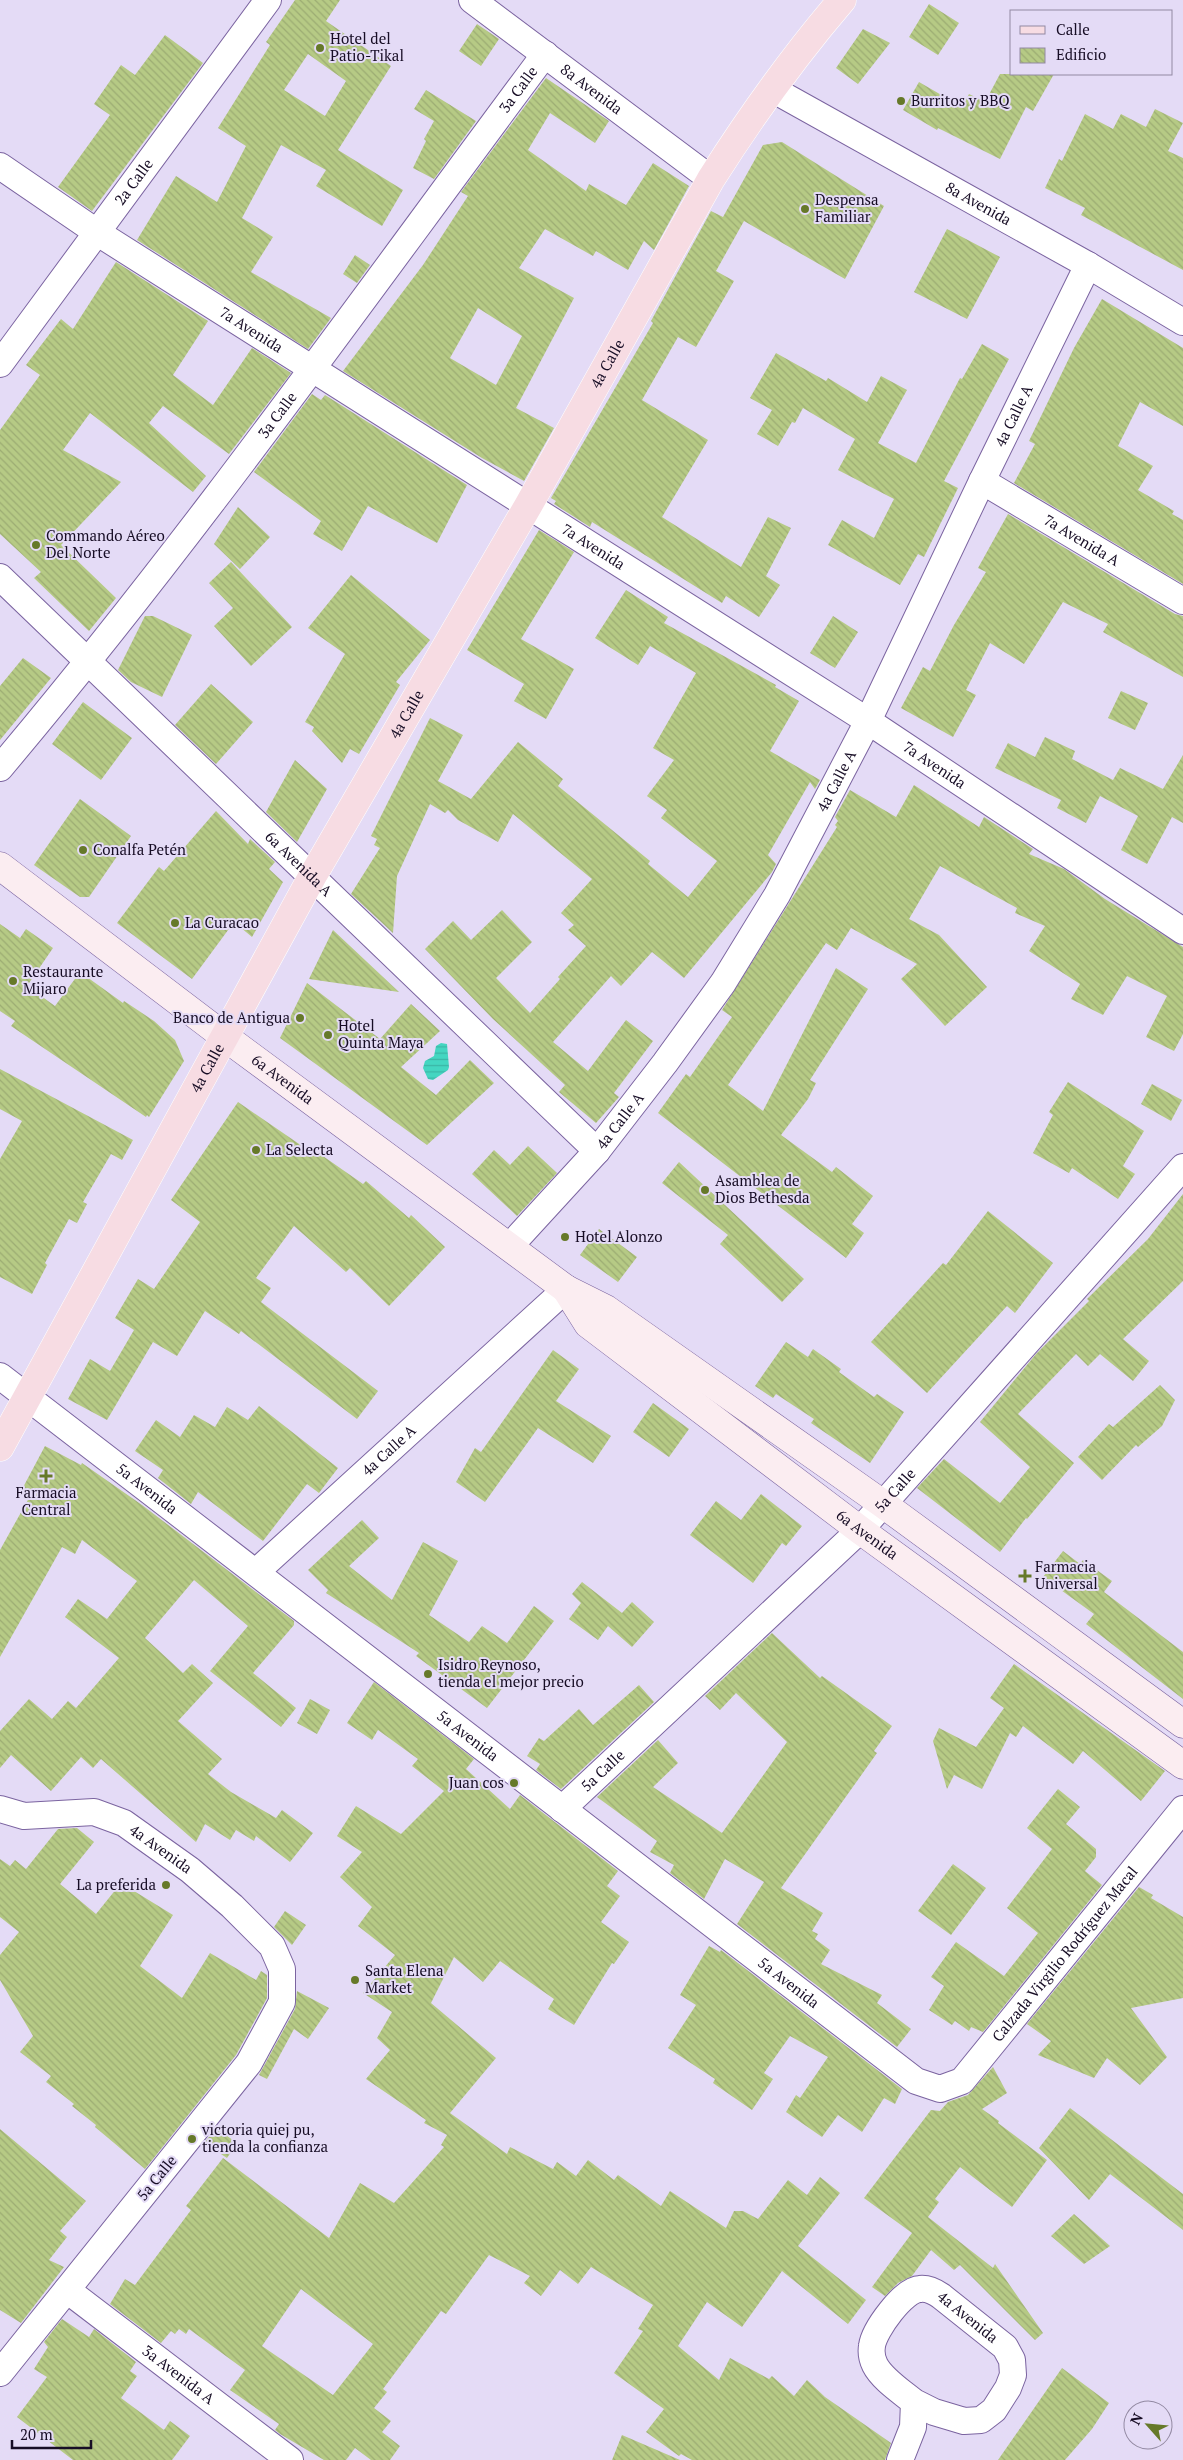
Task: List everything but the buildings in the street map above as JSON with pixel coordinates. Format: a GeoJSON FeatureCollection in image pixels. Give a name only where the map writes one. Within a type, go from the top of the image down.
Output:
{"type":"FeatureCollection","features":[{"type":"Feature","properties":{"kind":"main road","name":"4a Calle"},"geometry":{"type":"LineString","coordinates":[[0,1447],[312,876],[528,506],[711,178],[805,42],[842,0]]}},
{"type":"Feature","properties":{"kind":"street","name":"2a Calle"},"geometry":{"type":"LineString","coordinates":[[0,364],[98,234],[268,0]]}},
{"type":"Feature","properties":{"kind":"street","name":"8a Avenida"},"geometry":{"type":"LineString","coordinates":[[472,0],[711,178]]}},
{"type":"Feature","properties":{"kind":"street","name":"3a Calle"},"geometry":{"type":"LineString","coordinates":[[0,768],[89,662],[311,369],[545,54]]}},
{"type":"Feature","properties":{"kind":"street","name":"8a Avenida"},"geometry":{"type":"LineString","coordinates":[[772,89],[1088,265],[1183,322]]}},
{"type":"Feature","properties":{"kind":"street","name":"7a Avenida"},"geometry":{"type":"LineString","coordinates":[[0,166],[98,234],[868,721],[1183,931]]}},
{"type":"Feature","properties":{"kind":"street","name":"4a Calle A"},"geometry":{"type":"LineString","coordinates":[[509,1247],[597,1151],[666,1063],[723,983],[777,895],[868,721],[982,481],[1088,265]]}},
{"type":"Feature","properties":{"kind":"street","name":"7a Avenida A"},"geometry":{"type":"LineString","coordinates":[[982,481],[1183,601]]}},
{"type":"Feature","properties":{"kind":"street","name":"6a Avenida A"},"geometry":{"type":"LineString","coordinates":[[0,577],[597,1151]]}},
{"type":"Feature","properties":{"kind":"street","name":"6a Avenida"},"geometry":{"type":"LineString","coordinates":[[0,866],[225,1037],[566,1289],[606,1309],[883,1504],[1183,1724]]}},
{"type":"Feature","properties":{"kind":"street","name":"5a Calle"},"geometry":{"type":"LineString","coordinates":[[562,1809],[860,1530],[1183,1167]]}},
{"type":"Feature","properties":{"kind":"street","name":"4a Calle A"},"geometry":{"type":"LineString","coordinates":[[256,1572],[566,1289]]}},
{"type":"Feature","properties":{"kind":"street","name":"6a Avenida"},"geometry":{"type":"LineString","coordinates":[[566,1289],[588,1324],[860,1530],[1183,1765]]}},
{"type":"Feature","properties":{"kind":"street","name":"5a Avenida"},"geometry":{"type":"LineString","coordinates":[[0,1376],[916,2081],[940,2089]]}},
{"type":"Feature","properties":{"kind":"street","name":"Calzada Virgilio Rodríguez Macal"},"geometry":{"type":"LineString","coordinates":[[940,2089],[962,2081],[1183,1808]]}},
{"type":"Feature","properties":{"kind":"street","name":"4a Avenida"},"geometry":{"type":"LineString","coordinates":[[0,1809],[24,1816],[94,1812],[124,1822],[190,1870],[232,1906],[272,1946],[282,1969]]}},
{"type":"Feature","properties":{"kind":"street","name":"5a Calle"},"geometry":{"type":"LineString","coordinates":[[0,2372],[249,2062],[282,2002],[282,1969]]}},
{"type":"Feature","properties":{"kind":"street","name":"4a Avenida"},"geometry":{"type":"LineString","coordinates":[[919,2288],[931,2290],[941,2296],[1005,2346],[1012,2360],[1013,2374],[1008,2388],[994,2410],[981,2420],[964,2421],[934,2412],[914,2402],[875,2366],[872,2344],[877,2332],[895,2307],[908,2292],[919,2288]]}},
{"type":"Feature","properties":{"kind":"street","name":"3a Avenida A"},"geometry":{"type":"LineString","coordinates":[[67,2290],[290,2460]]}},
{"type":"Feature","properties":{"kind":"street"},"geometry":{"type":"LineString","coordinates":[[900,2460],[913,2427],[914,2402]]}},
{"type":"Feature","properties":{"kind":"shaded area"},"geometry":{"type":"Polygon","coordinates":[[[441,1043],[447,1044],[448,1070],[433,1080],[428,1079],[423,1068],[425,1061],[434,1056],[436,1046],[441,1043]]]}},
{"type":"Feature","properties":{"kind":"place","name":"Hotel del Patio-Tikal"},"geometry":{"type":"Point","coordinates":[320,48]}},
{"type":"Feature","properties":{"kind":"place","name":"Burritos y BBQ"},"geometry":{"type":"Point","coordinates":[901,101]}},
{"type":"Feature","properties":{"kind":"place","name":"Despensa Familiar"},"geometry":{"type":"Point","coordinates":[805,209]}},
{"type":"Feature","properties":{"kind":"place","name":"Commando Aéreo Del Norte"},"geometry":{"type":"Point","coordinates":[36,545]}},
{"type":"Feature","properties":{"kind":"place","name":"Conalfa Petén"},"geometry":{"type":"Point","coordinates":[83,850]}},
{"type":"Feature","properties":{"kind":"place","name":"La Curacao"},"geometry":{"type":"Point","coordinates":[175,923]}},
{"type":"Feature","properties":{"kind":"place","name":"Restaurante Mijaro"},"geometry":{"type":"Point","coordinates":[13,981]}},
{"type":"Feature","properties":{"kind":"place","name":"Banco de Antigua"},"geometry":{"type":"Point","coordinates":[300,1018]}},
{"type":"Feature","properties":{"kind":"place","name":"Hotel Quinta Maya"},"geometry":{"type":"Point","coordinates":[328,1035]}},
{"type":"Feature","properties":{"kind":"place","name":"La Selecta"},"geometry":{"type":"Point","coordinates":[256,1150]}},
{"type":"Feature","properties":{"kind":"place","name":"Asamblea de Dios Bethesda"},"geometry":{"type":"Point","coordinates":[705,1190]}},
{"type":"Feature","properties":{"kind":"place","name":"Hotel Alonzo"},"geometry":{"type":"Point","coordinates":[565,1237]}},
{"type":"Feature","properties":{"kind":"place","name":"Farmacia Central"},"geometry":{"type":"Point","coordinates":[46,1476]}},
{"type":"Feature","properties":{"kind":"place","name":"Farmacia Universal"},"geometry":{"type":"Point","coordinates":[1025,1576]}},
{"type":"Feature","properties":{"kind":"place","name":"Isidro Reynoso, tienda el mejor precio"},"geometry":{"type":"Point","coordinates":[428,1674]}},
{"type":"Feature","properties":{"kind":"place","name":"Juan cos"},"geometry":{"type":"Point","coordinates":[514,1783]}},
{"type":"Feature","properties":{"kind":"place","name":"La preferida"},"geometry":{"type":"Point","coordinates":[166,1885]}},
{"type":"Feature","properties":{"kind":"place","name":"Santa Elena Market"},"geometry":{"type":"Point","coordinates":[355,1980]}},
{"type":"Feature","properties":{"kind":"place","name":"victoria quiej pu, tienda la confianza"},"geometry":{"type":"Point","coordinates":[192,2139]}}]}
